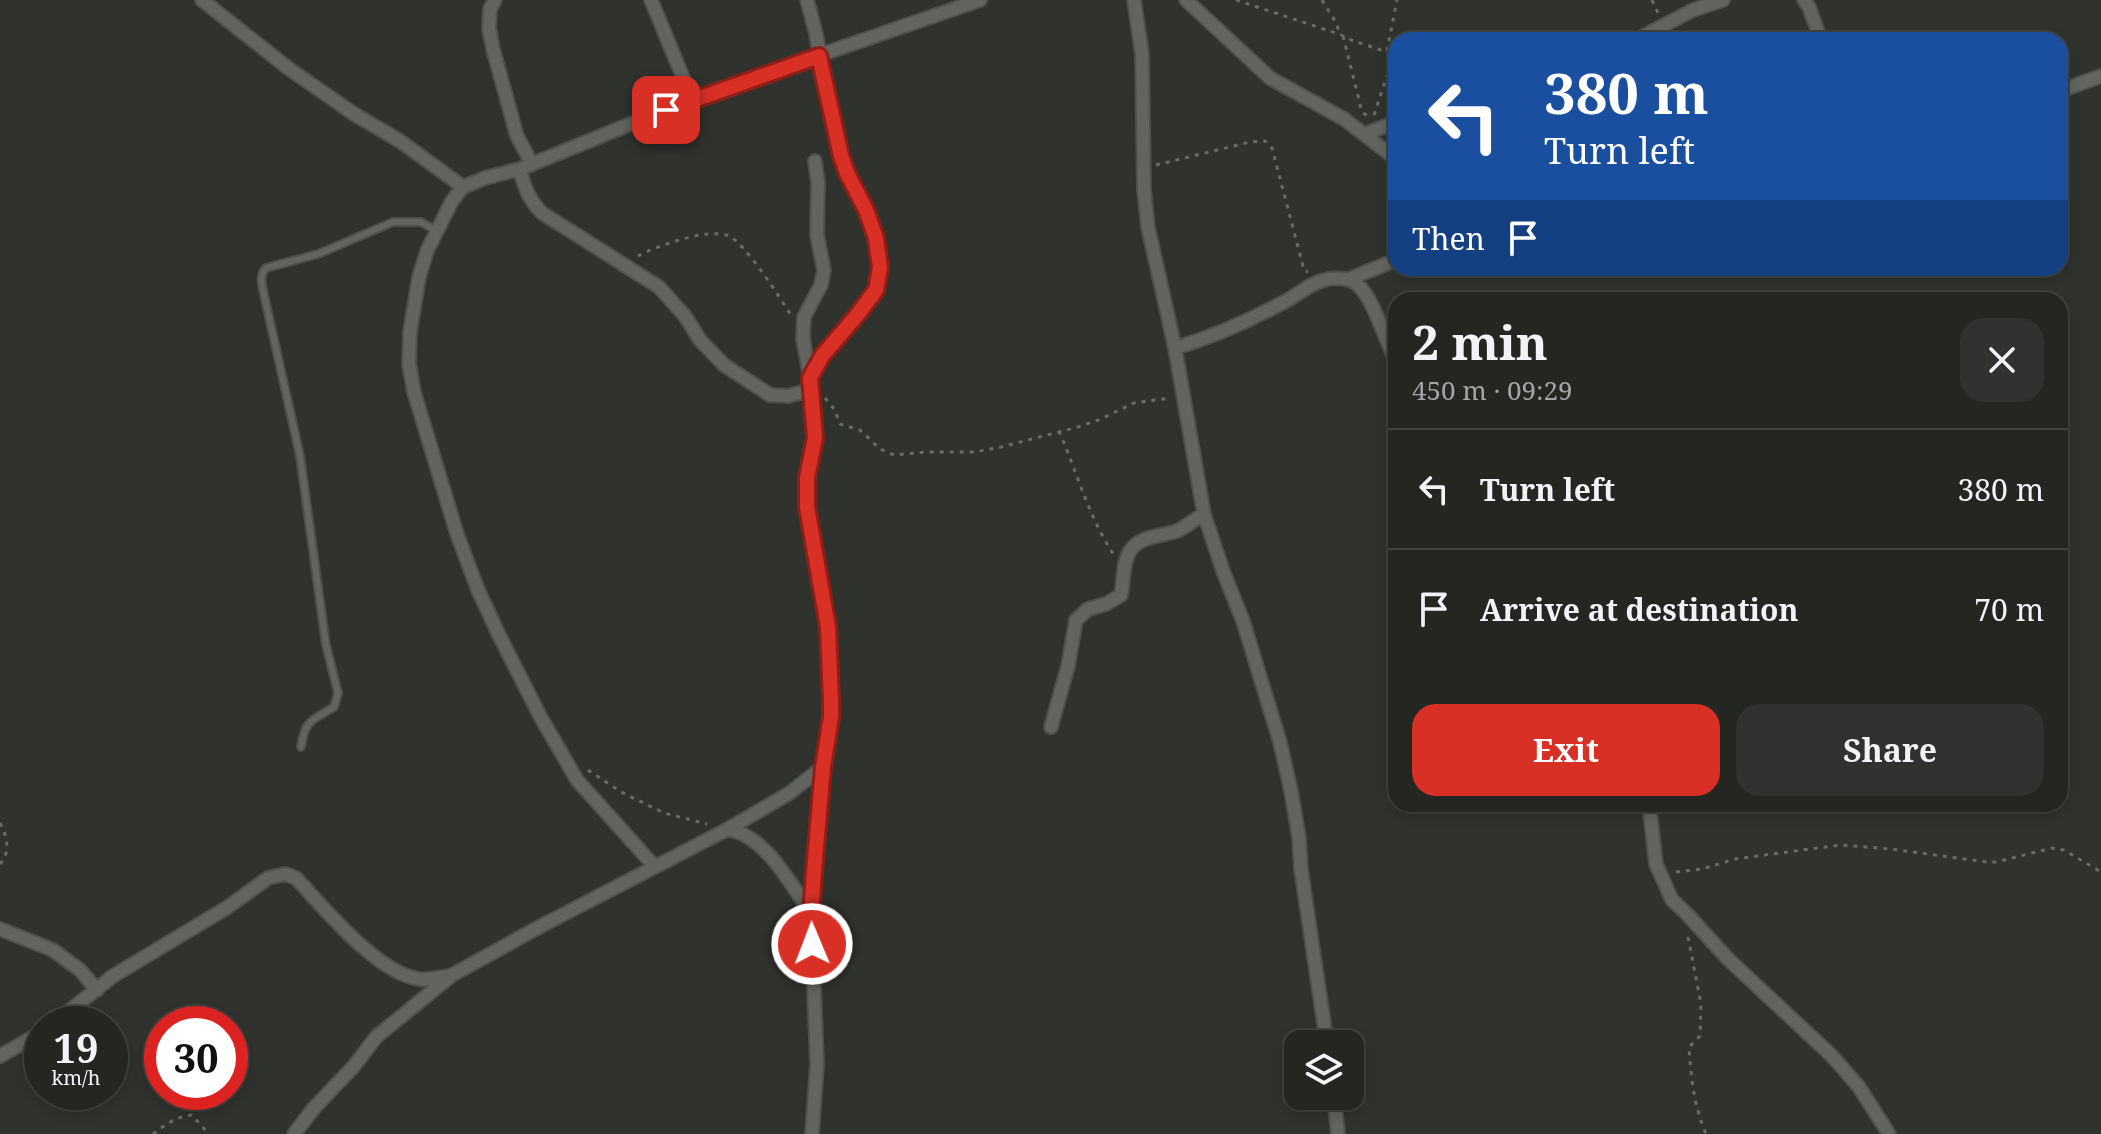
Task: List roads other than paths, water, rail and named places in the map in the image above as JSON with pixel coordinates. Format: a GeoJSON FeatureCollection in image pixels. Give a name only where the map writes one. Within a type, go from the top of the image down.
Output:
{"type":"FeatureCollection","features":[{"type":"Feature","properties":{"kind":"street"},"geometry":{"type":"LineString","coordinates":[[202,0],[288,68],[354,114],[400,141],[463,187]]}},
{"type":"Feature","properties":{"kind":"street"},"geometry":{"type":"LineString","coordinates":[[495,0],[490,9],[489,28],[526,166],[528,195],[532,203],[542,213],[659,287],[685,316],[700,340],[724,365],[770,395],[788,396],[810,384],[822,356],[876,290],[880,268],[876,238],[841,156],[807,0]]}},
{"type":"Feature","properties":{"kind":"street"},"geometry":{"type":"LineString","coordinates":[[651,0],[692,99]]}},
{"type":"Feature","properties":{"kind":"street"},"geometry":{"type":"LineString","coordinates":[[655,867],[577,780],[499,635],[457,534],[414,392],[409,364],[410,332],[419,277],[427,251],[452,201],[463,187],[526,166],[692,99],[980,0]]}},
{"type":"Feature","properties":{"kind":"street"},"geometry":{"type":"LineString","coordinates":[[1134,0],[1142,54],[1143,168],[1148,227],[1175,348],[1204,514],[1243,621],[1280,742],[1299,838],[1325,1030]]}},
{"type":"Feature","properties":{"kind":"street"},"geometry":{"type":"LineString","coordinates":[[1186,0],[1270,78],[1344,119],[1388,153]]}},
{"type":"Feature","properties":{"kind":"street"},"geometry":{"type":"LineString","coordinates":[[1651,32],[1693,10],[1723,0]]}},
{"type":"Feature","properties":{"kind":"street"},"geometry":{"type":"LineString","coordinates":[[1804,0],[1818,32]]}},
{"type":"Feature","properties":{"kind":"street"},"geometry":{"type":"LineString","coordinates":[[2068,88],[2101,76]]}},
{"type":"Feature","properties":{"kind":"street"},"geometry":{"type":"LineString","coordinates":[[1365,134],[1388,125]]}},
{"type":"Feature","properties":{"kind":"street"},"geometry":{"type":"LineString","coordinates":[[812,1134],[817,1064],[811,913],[823,767],[831,717],[828,627],[807,507],[807,478],[815,438],[803,338],[804,317],[821,285],[824,270],[817,235],[818,183],[815,161]]}},
{"type":"Feature","properties":{"kind":"street"},"geometry":{"type":"LineString","coordinates":[[1175,348],[1210,338],[1321,281],[1349,279],[1388,263]]}},
{"type":"Feature","properties":{"kind":"street"},"geometry":{"type":"LineString","coordinates":[[1349,279],[1365,294],[1388,342]]}},
{"type":"Feature","properties":{"kind":"street"},"geometry":{"type":"LineString","coordinates":[[1051,727],[1068,666],[1076,620],[1088,609],[1106,604],[1121,595],[1126,560],[1136,545],[1179,530],[1204,514]]}},
{"type":"Feature","properties":{"kind":"street"},"geometry":{"type":"LineString","coordinates":[[294,1134],[376,1037],[452,975],[728,829],[788,794],[823,767]]}},
{"type":"Feature","properties":{"kind":"street"},"geometry":{"type":"LineString","coordinates":[[1650,812],[1656,864],[1672,900],[1728,959],[1832,1056],[1859,1087],[1889,1134]]}},
{"type":"Feature","properties":{"kind":"street"},"geometry":{"type":"LineString","coordinates":[[728,829],[738,831],[777,864],[811,913]]}},
{"type":"Feature","properties":{"kind":"street"},"geometry":{"type":"LineString","coordinates":[[76,1006],[113,976],[228,907],[268,878],[285,874],[296,878],[322,908],[368,951],[394,970],[423,980],[452,975]]}},
{"type":"Feature","properties":{"kind":"street"},"geometry":{"type":"LineString","coordinates":[[0,929],[53,950],[80,970],[97,990]]}},
{"type":"Feature","properties":{"kind":"street"},"geometry":{"type":"LineString","coordinates":[[0,1056],[24,1042]]}},
{"type":"Feature","properties":{"kind":"street"},"geometry":{"type":"LineString","coordinates":[[1335,1110],[1338,1134]]}},
{"type":"Feature","properties":{"kind":"lane"},"geometry":{"type":"LineString","coordinates":[[301,747],[306,726],[334,707],[338,693],[326,645],[300,456],[265,299],[262,271],[318,254],[393,222],[421,222],[437,231]]}}]}
